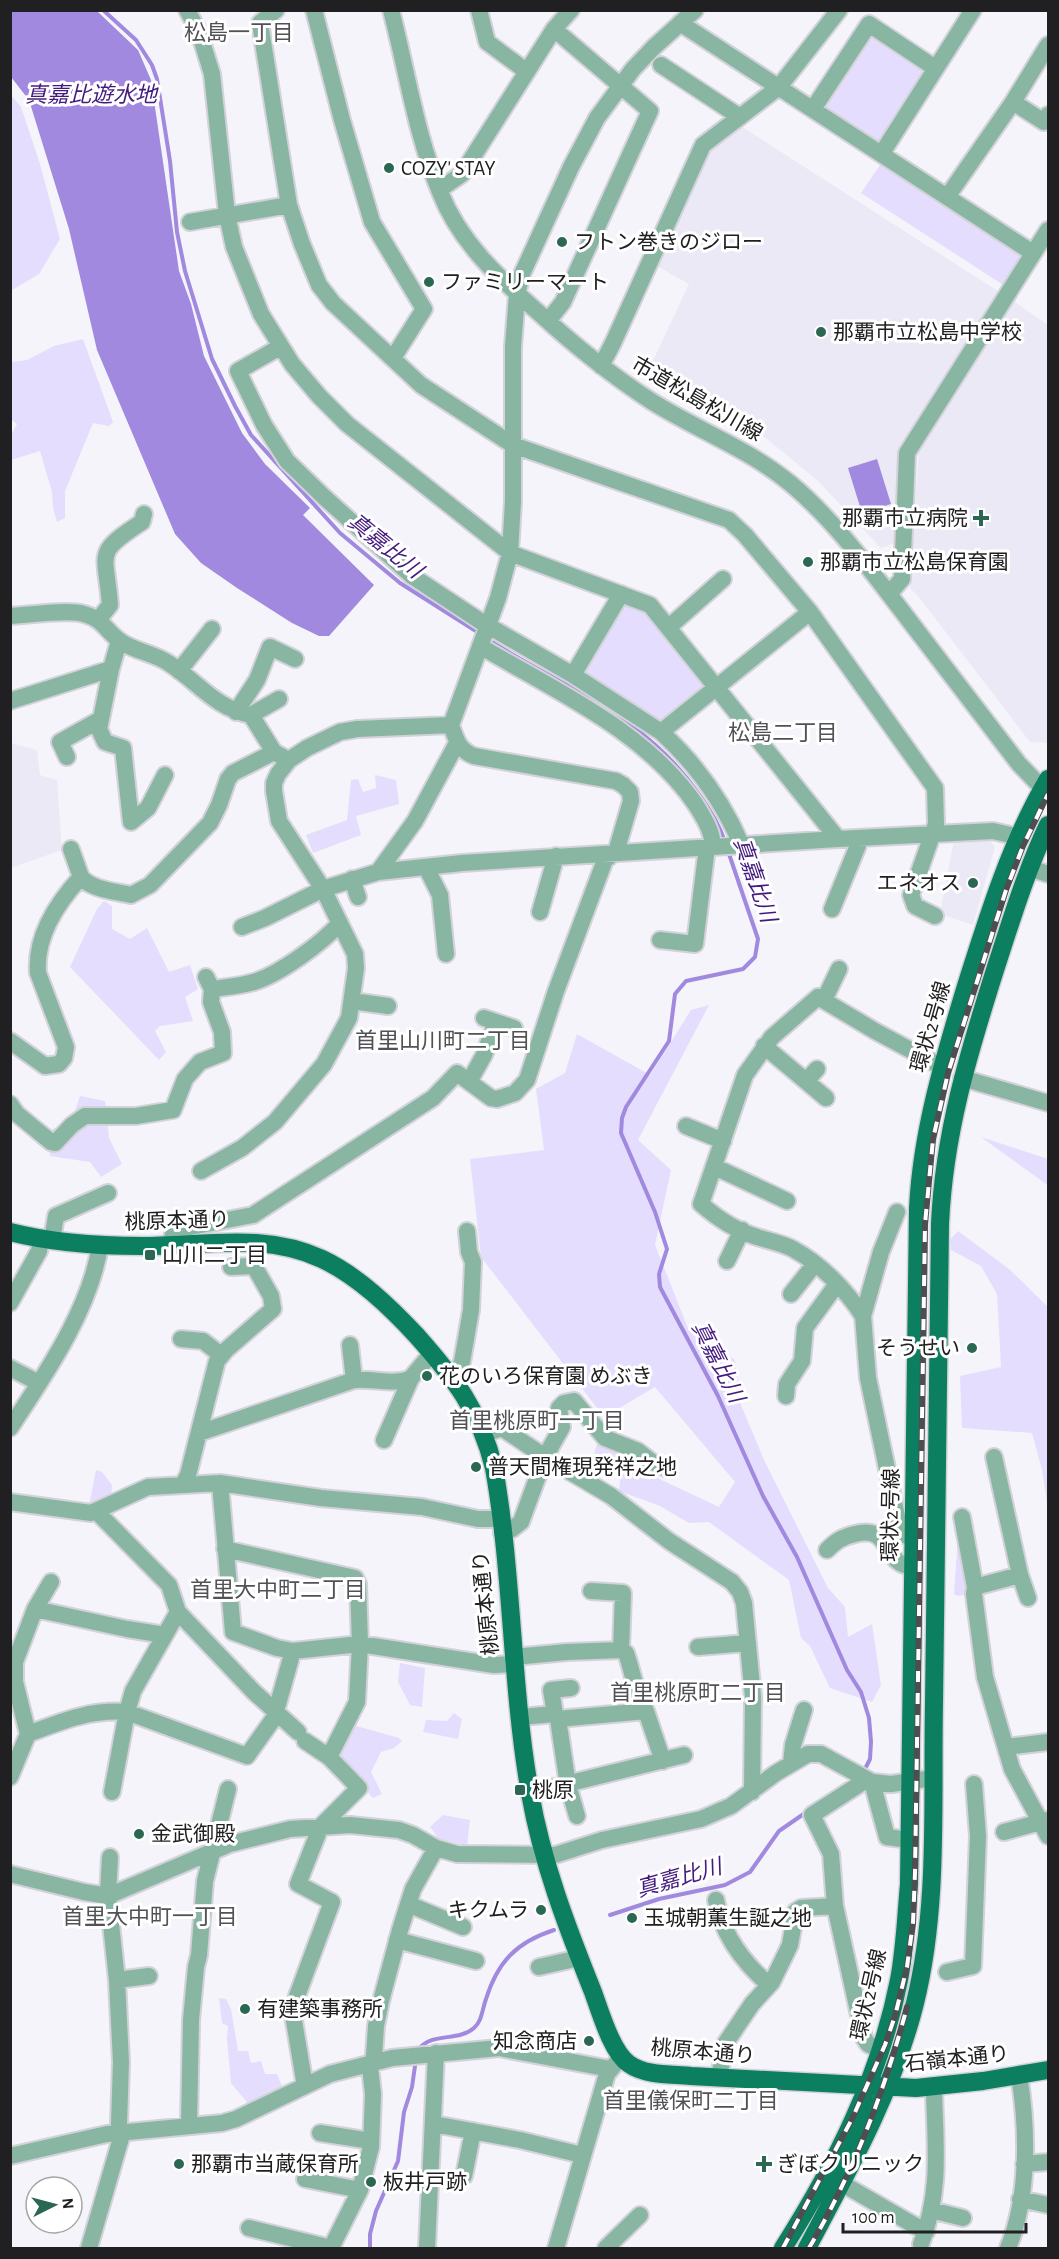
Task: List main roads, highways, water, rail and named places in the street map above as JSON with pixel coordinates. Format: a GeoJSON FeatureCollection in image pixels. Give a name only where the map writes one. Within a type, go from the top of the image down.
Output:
{"type":"FeatureCollection","features":[{"type":"Feature","properties":{"kind":"main road","name":"環状2号線"},"geometry":{"type":"LineString","coordinates":[[783,2248],[826,2174],[869,2086],[895,1997],[901,1964],[909,1884],[919,1187],[927,1127],[942,1067],[980,940],[1019,837],[1046,787]]}},
{"type":"Feature","properties":{"kind":"main road","name":"環状2号線"},"geometry":{"type":"LineString","coordinates":[[807,2248],[842,2183],[888,2087],[908,2028],[923,1965],[930,1894],[940,1211],[946,1150],[962,1078],[1029,868],[1048,825]]}},
{"type":"Feature","properties":{"kind":"main road","name":"桃原本通り"},"geometry":{"type":"LineString","coordinates":[[10,1232],[100,1245],[170,1245],[231,1241],[283,1246],[321,1258],[366,1288],[405,1323],[454,1379],[468,1401],[483,1434],[494,1468],[530,1793],[544,1856],[579,1958],[612,2039],[616,2063],[649,2072],[869,2086]]}},
{"type":"Feature","properties":{"kind":"main road","name":"石嶺本通り"},"geometry":{"type":"LineString","coordinates":[[869,2086],[933,2088],[1048,2070]]}},
{"type":"Feature","properties":{"kind":"water","name":"真嘉比遊水地"},"geometry":{"type":"Polygon","coordinates":[[[11,10],[97,11],[138,50],[151,80],[179,271],[191,304],[204,356],[242,433],[265,464],[310,508],[303,515],[374,585],[329,636],[319,636],[292,623],[237,588],[201,563],[175,534],[97,350],[69,229],[29,100],[11,77],[11,10]]]}},
{"type":"Feature","properties":{"kind":"water"},"geometry":{"type":"Polygon","coordinates":[[[877,459],[891,504],[862,513],[848,468],[877,459]]]}},
{"type":"Feature","properties":{"kind":"waterway","name":"真嘉比川"},"geometry":{"type":"LineString","coordinates":[[103,10],[136,40],[152,65],[157,79],[170,161],[177,232],[185,271],[212,359],[251,435],[340,533],[400,583],[479,633]]}},
{"type":"Feature","properties":{"kind":"waterway","name":"真嘉比川"},"geometry":{"type":"LineString","coordinates":[[487,639],[601,705],[653,743],[677,766],[698,793],[713,816],[725,842]]}},
{"type":"Feature","properties":{"kind":"waterway","name":"真嘉比川"},"geometry":{"type":"LineString","coordinates":[[728,851],[758,939],[755,957],[743,969],[686,981],[675,994],[669,1041],[626,1107],[622,1118],[621,1133],[655,1212],[667,1249],[659,1274],[660,1287],[718,1396],[763,1496],[797,1557],[847,1670],[861,1692],[869,1718],[871,1742],[870,1759],[863,1773]]}},
{"type":"Feature","properties":{"kind":"waterway","name":"真嘉比川"},"geometry":{"type":"LineString","coordinates":[[610,1915],[659,1899],[725,1885],[750,1872],[779,1831],[808,1811]]}},
{"type":"Feature","properties":{"kind":"waterway","name":"真嘉比川"},"geometry":{"type":"LineString","coordinates":[[419,2049],[431,2041],[460,2035],[474,2028],[480,2019],[496,1974],[503,1964],[529,1940],[554,1930]]}},
{"type":"Feature","properties":{"kind":"waterway","name":"真嘉比川"},"geometry":{"type":"LineString","coordinates":[[370,2248],[370,2234],[376,2211],[398,2161],[404,2112],[412,2087],[416,2059]]}},
{"type":"Feature","properties":{"kind":"railway"},"geometry":{"type":"LineString","coordinates":[[783,2248],[852,2119],[885,2045],[907,1967],[913,1923],[915,1873],[925,1224],[933,1139],[948,1073],[1006,890],[1023,846],[1048,794]]}},
{"type":"Feature","properties":{"kind":"railway"},"geometry":{"type":"LineString","coordinates":[[809,2248],[854,2161],[889,2069],[907,2007]]}},
{"type":"Feature","properties":{"kind":"place","name":"COZY' STAY"},"geometry":{"type":"Point","coordinates":[389,168]}},
{"type":"Feature","properties":{"kind":"place","name":"フトン巻きのジロー"},"geometry":{"type":"Point","coordinates":[562,242]}},
{"type":"Feature","properties":{"kind":"place","name":"ファミリーマート"},"geometry":{"type":"Point","coordinates":[429,282]}},
{"type":"Feature","properties":{"kind":"place","name":"那覇市立松島中学校"},"geometry":{"type":"Point","coordinates":[821,332]}},
{"type":"Feature","properties":{"kind":"place","name":"那覇市立病院"},"geometry":{"type":"Point","coordinates":[981,518]}},
{"type":"Feature","properties":{"kind":"place","name":"那覇市立松島保育園"},"geometry":{"type":"Point","coordinates":[808,562]}},
{"type":"Feature","properties":{"kind":"place","name":"エネオス"},"geometry":{"type":"Point","coordinates":[973,883]}},
{"type":"Feature","properties":{"kind":"place","name":"山川二丁目"},"geometry":{"type":"Point","coordinates":[150,1255]}},
{"type":"Feature","properties":{"kind":"place","name":"そうせい"},"geometry":{"type":"Point","coordinates":[972,1348]}},
{"type":"Feature","properties":{"kind":"place","name":"花のいろ保育園 めぶき"},"geometry":{"type":"Point","coordinates":[427,1376]}},
{"type":"Feature","properties":{"kind":"place","name":"普天間権現発祥之地"},"geometry":{"type":"Point","coordinates":[476,1467]}},
{"type":"Feature","properties":{"kind":"place","name":"桃原"},"geometry":{"type":"Point","coordinates":[520,1790]}},
{"type":"Feature","properties":{"kind":"place","name":"金武御殿"},"geometry":{"type":"Point","coordinates":[139,1834]}},
{"type":"Feature","properties":{"kind":"place","name":"キクムラ"},"geometry":{"type":"Point","coordinates":[541,1910]}},
{"type":"Feature","properties":{"kind":"place","name":"玉城朝薫生誕之地"},"geometry":{"type":"Point","coordinates":[632,1918]}},
{"type":"Feature","properties":{"kind":"place","name":"有建築事務所"},"geometry":{"type":"Point","coordinates":[245,2009]}},
{"type":"Feature","properties":{"kind":"place","name":"知念商店"},"geometry":{"type":"Point","coordinates":[589,2041]}},
{"type":"Feature","properties":{"kind":"place","name":"那覇市当蔵保育所"},"geometry":{"type":"Point","coordinates":[179,2164]}},
{"type":"Feature","properties":{"kind":"place","name":"ぎぼクリニック"},"geometry":{"type":"Point","coordinates":[764,2164]}},
{"type":"Feature","properties":{"kind":"place","name":"板井戸跡"},"geometry":{"type":"Point","coordinates":[371,2182]}},
{"type":"Feature","properties":{"kind":"district","name":"松島一丁目"},"geometry":{"type":"Point","coordinates":[239,33]}},
{"type":"Feature","properties":{"kind":"district","name":"松島二丁目"},"geometry":{"type":"Point","coordinates":[783,733]}},
{"type":"Feature","properties":{"kind":"district","name":"首里山川町二丁目"},"geometry":{"type":"Point","coordinates":[443,1041]}},
{"type":"Feature","properties":{"kind":"district","name":"首里桃原町一丁目"},"geometry":{"type":"Point","coordinates":[537,1421]}},
{"type":"Feature","properties":{"kind":"district","name":"首里大中町二丁目"},"geometry":{"type":"Point","coordinates":[278,1590]}},
{"type":"Feature","properties":{"kind":"district","name":"首里桃原町二丁目"},"geometry":{"type":"Point","coordinates":[698,1693]}},
{"type":"Feature","properties":{"kind":"district","name":"首里大中町一丁目"},"geometry":{"type":"Point","coordinates":[150,1917]}},
{"type":"Feature","properties":{"kind":"district","name":"首里儀保町二丁目"},"geometry":{"type":"Point","coordinates":[691,2101]}}]}
